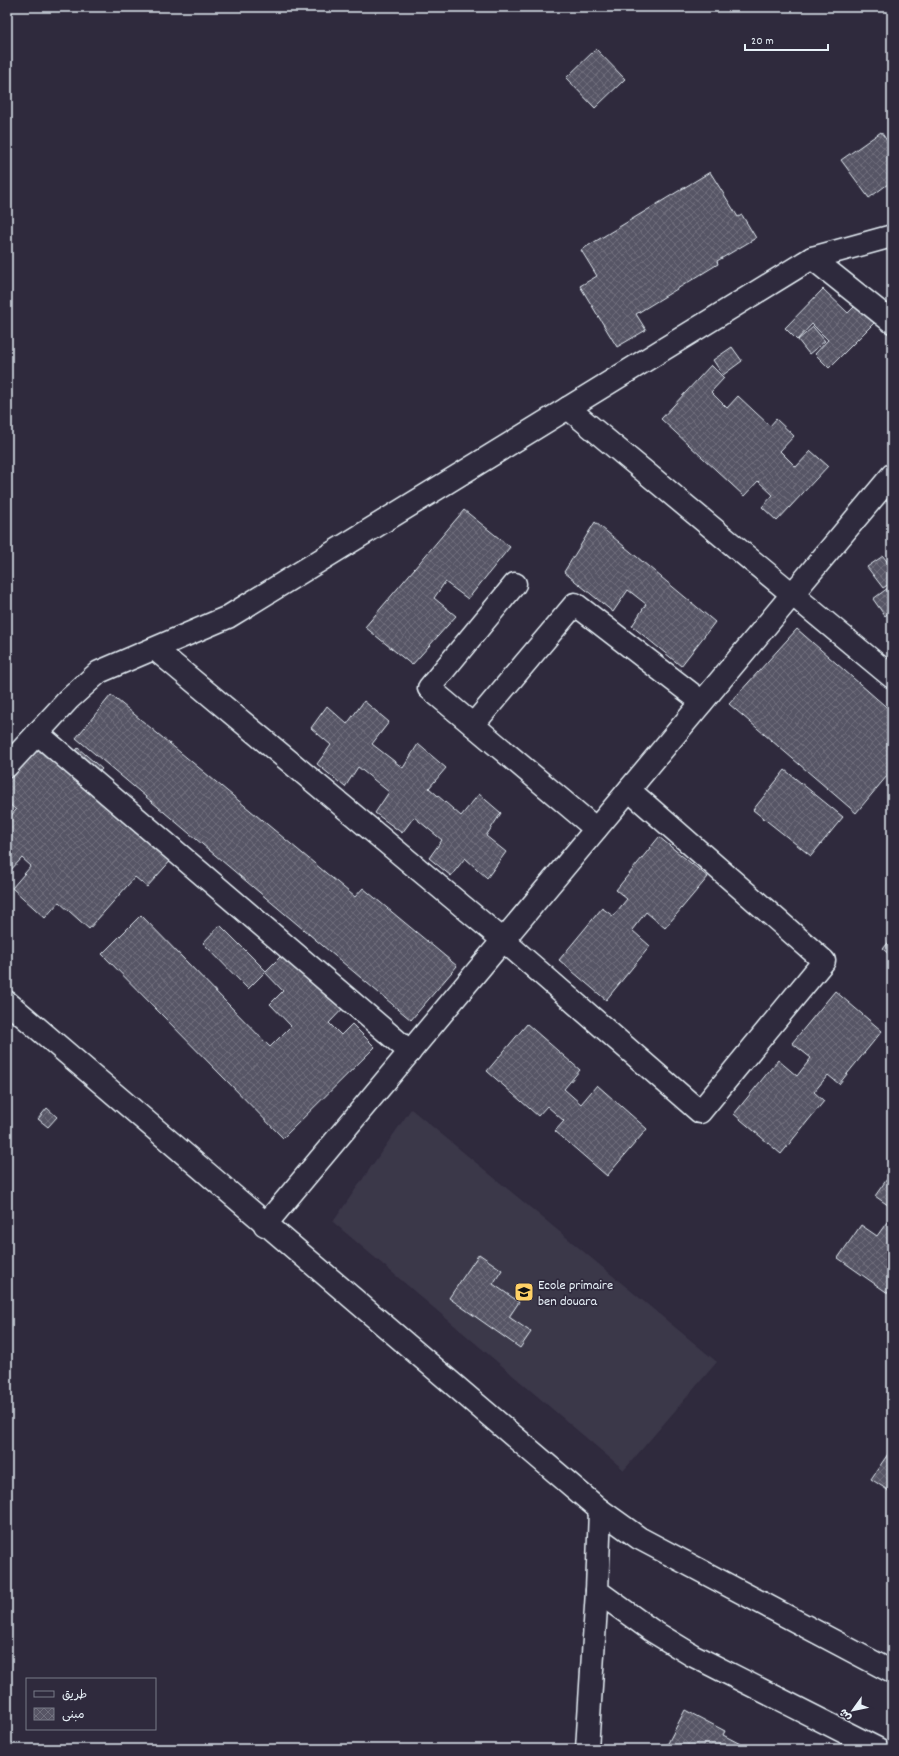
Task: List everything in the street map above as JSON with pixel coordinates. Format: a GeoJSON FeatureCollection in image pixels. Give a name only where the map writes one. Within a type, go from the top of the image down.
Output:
{"type":"FeatureCollection","features":[{"type":"Feature","properties":{"kind":"street"},"geometry":{"type":"LineString","coordinates":[[7,766],[69,699],[99,672],[228,617],[812,258],[892,236]]}},
{"type":"Feature","properties":{"kind":"street"},"geometry":{"type":"LineString","coordinates":[[812,258],[892,322]]}},
{"type":"Feature","properties":{"kind":"street"},"geometry":{"type":"LineString","coordinates":[[568,408],[892,677]]}},
{"type":"Feature","properties":{"kind":"street"},"geometry":{"type":"LineString","coordinates":[[265,1225],[892,475]]}},
{"type":"Feature","properties":{"kind":"street"},"geometry":{"type":"LineString","coordinates":[[515,584],[429,688],[596,829]]}},
{"type":"Feature","properties":{"kind":"street"},"geometry":{"type":"LineString","coordinates":[[473,725],[575,604],[702,702]]}},
{"type":"Feature","properties":{"kind":"street"},"geometry":{"type":"LineString","coordinates":[[154,649],[503,940],[700,1112],[824,961],[629,790]]}},
{"type":"Feature","properties":{"kind":"street"},"geometry":{"type":"LineString","coordinates":[[37,733],[410,1052]]}},
{"type":"Feature","properties":{"kind":"street"},"geometry":{"type":"LineString","coordinates":[[7,1002],[265,1225],[600,1510],[638,1538],[892,1672]]}},
{"type":"Feature","properties":{"kind":"street"},"geometry":{"type":"LineString","coordinates":[[587,1749],[597,1591],[600,1510]]}},
{"type":"Feature","properties":{"kind":"street"},"geometry":{"type":"LineString","coordinates":[[597,1591],[651,1630],[692,1655],[878,1749]]}},
{"type":"Feature","properties":{"kind":"shaded area","name":"Ecole primaire ben douara"},"geometry":{"type":"Polygon","coordinates":[[[411,1109],[717,1362],[624,1470],[333,1222],[411,1109]]]}},
{"type":"Feature","properties":{"kind":"building"},"geometry":{"type":"Polygon","coordinates":[[[596,49],[625,79],[595,108],[566,78],[596,49]]]}},
{"type":"Feature","properties":{"kind":"building"},"geometry":{"type":"Polygon","coordinates":[[[881,132],[892,148],[892,181],[869,198],[841,160],[881,132]]]}},
{"type":"Feature","properties":{"kind":"building"},"geometry":{"type":"Polygon","coordinates":[[[710,172],[738,217],[742,215],[756,238],[717,261],[718,264],[636,314],[646,330],[617,347],[580,286],[597,276],[581,250],[710,172]]]}},
{"type":"Feature","properties":{"kind":"building"},"geometry":{"type":"Polygon","coordinates":[[[823,289],[848,313],[865,296],[883,314],[829,368],[815,354],[828,340],[812,324],[797,340],[785,328],[823,289]]]}},
{"type":"Feature","properties":{"kind":"building"},"geometry":{"type":"Polygon","coordinates":[[[813,327],[825,341],[809,354],[798,340],[813,327]]]}},
{"type":"Feature","properties":{"kind":"building"},"geometry":{"type":"Polygon","coordinates":[[[732,347],[742,361],[723,375],[713,360],[732,347]]]}},
{"type":"Feature","properties":{"kind":"building"},"geometry":{"type":"Polygon","coordinates":[[[711,365],[724,378],[711,392],[727,408],[738,396],[770,426],[776,419],[794,436],[780,451],[796,467],[811,451],[828,466],[777,521],[762,507],[773,495],[758,481],[744,496],[661,419],[711,365]]]}},
{"type":"Feature","properties":{"kind":"building"},"geometry":{"type":"Polygon","coordinates":[[[464,510],[510,547],[468,599],[445,582],[434,598],[456,616],[412,665],[365,627],[464,510]]]}},
{"type":"Feature","properties":{"kind":"building"},"geometry":{"type":"Polygon","coordinates":[[[595,522],[715,622],[681,666],[632,626],[646,604],[628,590],[613,612],[564,572],[595,522]]]}},
{"type":"Feature","properties":{"kind":"building"},"geometry":{"type":"Polygon","coordinates":[[[883,556],[892,568],[892,582],[883,588],[867,567],[883,556]]]}},
{"type":"Feature","properties":{"kind":"building"},"geometry":{"type":"Polygon","coordinates":[[[892,585],[892,610],[885,616],[873,599],[892,585]]]}},
{"type":"Feature","properties":{"kind":"building"},"geometry":{"type":"Polygon","coordinates":[[[797,629],[892,712],[892,770],[856,813],[729,704],[797,629]]]}},
{"type":"Feature","properties":{"kind":"building"},"geometry":{"type":"Polygon","coordinates":[[[111,695],[355,897],[363,888],[457,966],[411,1020],[76,738],[111,695]]]}},
{"type":"Feature","properties":{"kind":"building"},"geometry":{"type":"Polygon","coordinates":[[[364,701],[389,722],[372,744],[403,768],[418,744],[446,768],[429,788],[461,816],[479,794],[501,813],[486,836],[506,852],[487,878],[465,858],[451,876],[429,858],[442,840],[414,817],[402,833],[375,813],[389,792],[358,767],[345,787],[317,764],[331,745],[311,728],[327,706],[347,724],[364,701]]]}},
{"type":"Feature","properties":{"kind":"building"},"geometry":{"type":"Polygon","coordinates":[[[39,732],[69,759],[78,748],[102,769],[89,783],[182,848],[147,887],[135,877],[89,929],[59,902],[45,918],[12,888],[31,866],[22,858],[7,874],[7,820],[16,810],[7,802],[7,767],[39,732]]]}},
{"type":"Feature","properties":{"kind":"building"},"geometry":{"type":"Polygon","coordinates":[[[785,770],[843,817],[811,856],[753,810],[785,770]]]}},
{"type":"Feature","properties":{"kind":"building"},"geometry":{"type":"Polygon","coordinates":[[[659,837],[708,877],[665,928],[646,912],[632,930],[650,946],[606,1000],[559,960],[602,908],[613,916],[627,899],[616,890],[659,837]]]}},
{"type":"Feature","properties":{"kind":"building"},"geometry":{"type":"Polygon","coordinates":[[[141,915],[270,1047],[291,1026],[270,1004],[283,991],[265,972],[248,989],[203,943],[220,925],[266,971],[284,953],[351,1000],[329,1023],[341,1035],[352,1024],[375,1047],[283,1138],[102,954],[141,915]]]}},
{"type":"Feature","properties":{"kind":"building"},"geometry":{"type":"Polygon","coordinates":[[[892,938],[892,957],[883,949],[892,938]]]}},
{"type":"Feature","properties":{"kind":"building"},"geometry":{"type":"Polygon","coordinates":[[[835,991],[882,1031],[839,1084],[828,1075],[814,1092],[824,1101],[781,1154],[734,1114],[778,1060],[797,1076],[811,1058],[792,1043],[835,991]]]}},
{"type":"Feature","properties":{"kind":"building"},"geometry":{"type":"Polygon","coordinates":[[[527,1024],[580,1070],[564,1089],[581,1104],[597,1085],[647,1129],[607,1176],[555,1131],[564,1121],[547,1106],[538,1116],[487,1071],[527,1024]]]}},
{"type":"Feature","properties":{"kind":"building"},"geometry":{"type":"Polygon","coordinates":[[[47,1108],[57,1117],[48,1127],[38,1119],[47,1108]]]}},
{"type":"Feature","properties":{"kind":"building"},"geometry":{"type":"Polygon","coordinates":[[[892,1172],[892,1208],[875,1196],[892,1172]]]}},
{"type":"Feature","properties":{"kind":"building"},"geometry":{"type":"Polygon","coordinates":[[[892,1215],[892,1296],[838,1258],[861,1225],[877,1236],[892,1215]]]}},
{"type":"Feature","properties":{"kind":"building"},"geometry":{"type":"Polygon","coordinates":[[[479,1254],[502,1270],[493,1284],[519,1302],[509,1317],[531,1332],[520,1348],[449,1298],[479,1254]]]}},
{"type":"Feature","properties":{"kind":"building"},"geometry":{"type":"Polygon","coordinates":[[[892,1448],[892,1493],[871,1479],[892,1448]]]}},
{"type":"Feature","properties":{"kind":"building"},"geometry":{"type":"Polygon","coordinates":[[[685,1710],[725,1731],[723,1735],[750,1749],[665,1749],[685,1710]]]}},
{"type":"Feature","properties":{"kind":"place","name":"Ecole primaire ben douara"},"geometry":{"type":"Point","coordinates":[524,1292]}}]}
